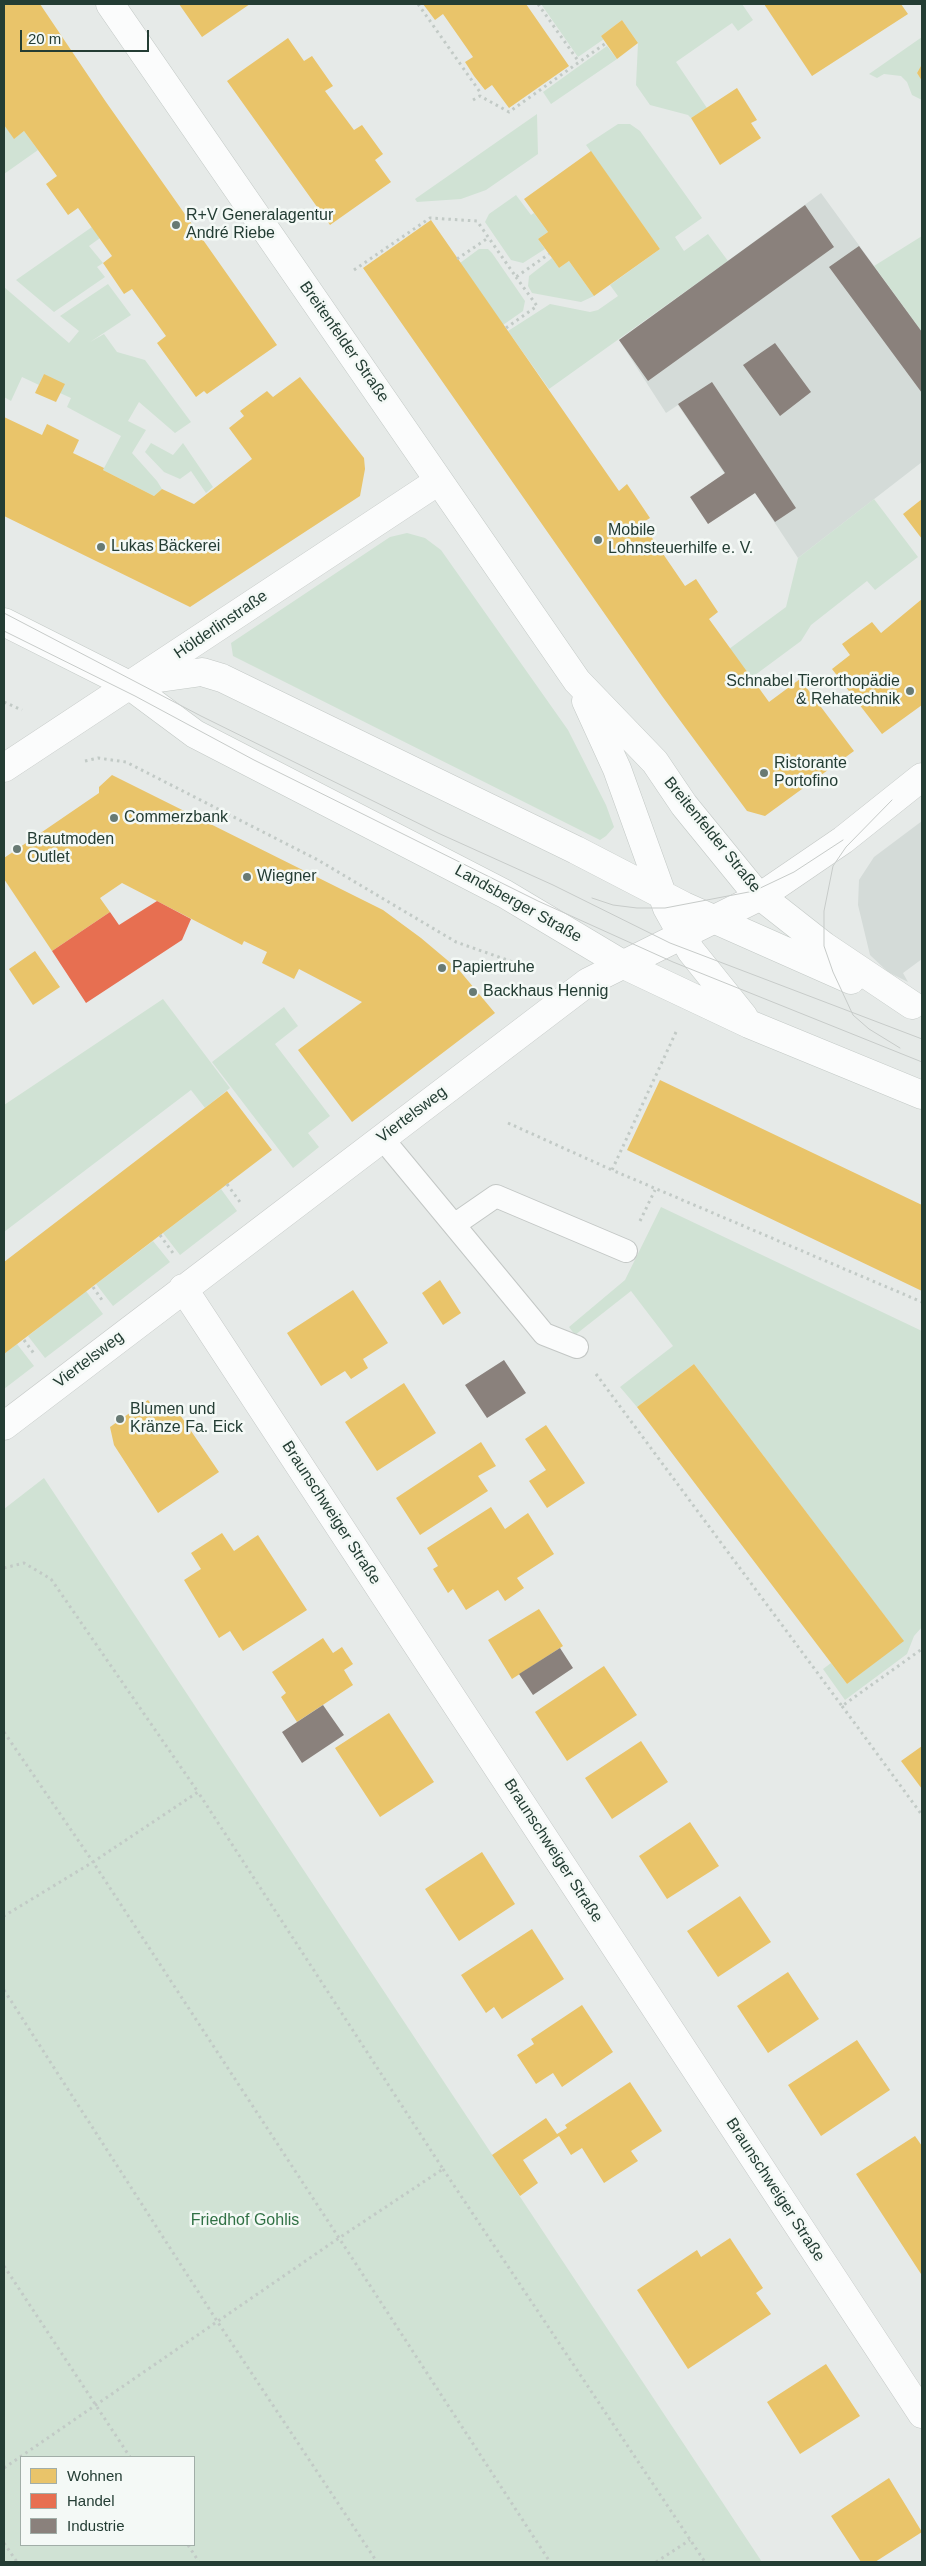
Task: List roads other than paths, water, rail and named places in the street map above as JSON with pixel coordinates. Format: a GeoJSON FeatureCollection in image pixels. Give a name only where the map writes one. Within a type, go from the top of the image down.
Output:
{"type":"FeatureCollection","features":[{"type":"Feature","properties":{"kind":"main road","name":"Breitenfelder Straße"},"geometry":{"type":"LineString","coordinates":[[110,4],[411,439],[437,482],[577,681],[655,762],[684,805],[754,891],[824,946],[917,1007]]}},
{"type":"Feature","properties":{"kind":"main road","name":"Hölderlinstraße"},"geometry":{"type":"LineString","coordinates":[[4,768],[437,482]]}},
{"type":"Feature","properties":{"kind":"main road","name":"Landsberger Straße"},"geometry":{"type":"LineString","coordinates":[[4,622],[129,685],[194,734],[505,894],[624,965],[750,1024],[922,1095]]}},
{"type":"Feature","properties":{"kind":"main road"},"geometry":{"type":"LineString","coordinates":[[129,685],[143,680],[202,672],[222,678],[576,850],[661,894],[917,1007]]}},
{"type":"Feature","properties":{"kind":"main road","name":"Breitenfelder Straße"},"geometry":{"type":"LineString","coordinates":[[577,681],[617,769],[661,894],[682,937],[710,977],[750,1024]]}},
{"type":"Feature","properties":{"kind":"main road","name":"Viertelsweg"},"geometry":{"type":"LineString","coordinates":[[4,1426],[574,991],[588,982],[682,937],[761,896],[843,840],[922,777]]}},
{"type":"Feature","properties":{"kind":"main road","name":"Braunschweiger Straße"},"geometry":{"type":"LineString","coordinates":[[183,1288],[922,2414]]}},
{"type":"Feature","properties":{"kind":"lane"},"geometry":{"type":"LineString","coordinates":[[382,1138],[544,1334],[577,1347]]}},
{"type":"Feature","properties":{"kind":"lane"},"geometry":{"type":"LineString","coordinates":[[454,1225],[496,1196],[626,1251]]}},
{"type":"Feature","properties":{"kind":"tram line"},"geometry":{"type":"LineString","coordinates":[[4,613],[201,716],[438,833],[553,885],[670,943],[922,1039]]}},
{"type":"Feature","properties":{"kind":"tram line"},"geometry":{"type":"LineString","coordinates":[[4,631],[135,696],[254,760],[538,901],[673,962],[922,1062]]}},
{"type":"Feature","properties":{"kind":"tram line"},"geometry":{"type":"LineString","coordinates":[[892,800],[846,847],[833,866],[824,911],[824,946],[833,972],[853,1015],[869,1029],[900,1048]]}},
{"type":"Feature","properties":{"kind":"tram line"},"geometry":{"type":"LineString","coordinates":[[592,898],[613,905],[637,908],[665,908],[754,891],[794,872],[843,840]]}},
{"type":"Feature","properties":{"kind":"place","name":"R+V Generalagentur André Riebe"},"geometry":{"type":"Point","coordinates":[176,225]}},
{"type":"Feature","properties":{"kind":"place","name":"Mobile Lohnsteuerhilfe e. V."},"geometry":{"type":"Point","coordinates":[598,540]}},
{"type":"Feature","properties":{"kind":"place","name":"Lukas Bäckerei"},"geometry":{"type":"Point","coordinates":[101,547]}},
{"type":"Feature","properties":{"kind":"place","name":"Schnabel Tierorthopädie & Rehatechnik"},"geometry":{"type":"Point","coordinates":[910,691]}},
{"type":"Feature","properties":{"kind":"place","name":"Ristorante Portofino"},"geometry":{"type":"Point","coordinates":[764,773]}},
{"type":"Feature","properties":{"kind":"place","name":"Commerzbank"},"geometry":{"type":"Point","coordinates":[114,818]}},
{"type":"Feature","properties":{"kind":"place","name":"Brautmoden Outlet"},"geometry":{"type":"Point","coordinates":[17,849]}},
{"type":"Feature","properties":{"kind":"place","name":"Wiegner"},"geometry":{"type":"Point","coordinates":[247,877]}},
{"type":"Feature","properties":{"kind":"place","name":"Papiertruhe"},"geometry":{"type":"Point","coordinates":[442,968]}},
{"type":"Feature","properties":{"kind":"place","name":"Backhaus Hennig"},"geometry":{"type":"Point","coordinates":[473,992]}},
{"type":"Feature","properties":{"kind":"place","name":"Blumen und Kränze Fa. Eick"},"geometry":{"type":"Point","coordinates":[120,1419]}},
{"type":"Feature","properties":{"kind":"park label","name":"Friedhof Gohlis"},"geometry":{"type":"Point","coordinates":[245,2221]}}]}
